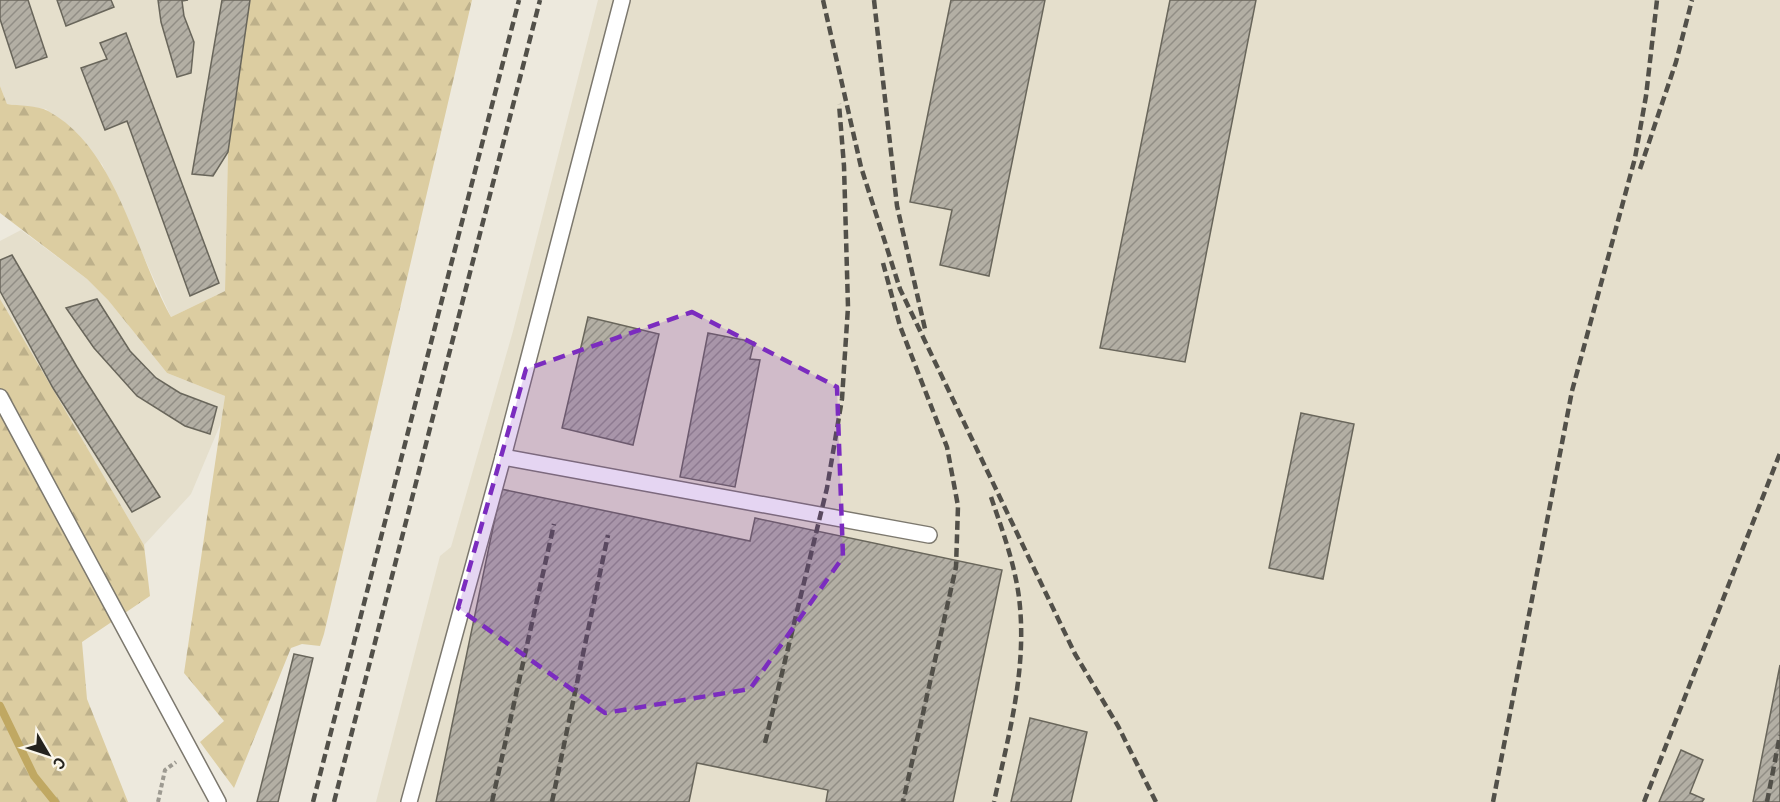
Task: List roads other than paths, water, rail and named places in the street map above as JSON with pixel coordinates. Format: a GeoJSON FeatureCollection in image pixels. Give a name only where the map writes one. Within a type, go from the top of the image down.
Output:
{"type":"FeatureCollection","features":[{"type":"Feature","properties":{"kind":"lane"},"geometry":{"type":"LineString","coordinates":[[409,802],[503,457],[622,0]]}},
{"type":"Feature","properties":{"kind":"lane"},"geometry":{"type":"LineString","coordinates":[[0,397],[218,802]]}},
{"type":"Feature","properties":{"kind":"lane"},"geometry":{"type":"LineString","coordinates":[[503,457],[929,535]]}},
{"type":"Feature","properties":{"kind":"waterway"},"geometry":{"type":"LineString","coordinates":[[0,706],[34,776],[55,802]]}},
{"type":"Feature","properties":{"kind":"railway"},"geometry":{"type":"LineString","coordinates":[[313,802],[519,0]]}},
{"type":"Feature","properties":{"kind":"railway"},"geometry":{"type":"LineString","coordinates":[[334,802],[540,0]]}},
{"type":"Feature","properties":{"kind":"railway"},"geometry":{"type":"LineString","coordinates":[[823,0],[861,167],[900,289],[1075,654],[1118,726],[1156,802]]}},
{"type":"Feature","properties":{"kind":"railway"},"geometry":{"type":"LineString","coordinates":[[874,0],[897,206],[925,329]]}},
{"type":"Feature","properties":{"kind":"railway"},"geometry":{"type":"LineString","coordinates":[[1493,802],[1572,391],[1635,158],[1646,96],[1657,0]]}},
{"type":"Feature","properties":{"kind":"railway"},"geometry":{"type":"LineString","coordinates":[[1640,169],[1676,62],[1692,0]]}},
{"type":"Feature","properties":{"kind":"railway"},"geometry":{"type":"LineString","coordinates":[[765,743],[827,488],[842,399],[848,307],[844,166],[839,104]]}},
{"type":"Feature","properties":{"kind":"railway"},"geometry":{"type":"LineString","coordinates":[[883,263],[900,326],[947,447],[958,506],[956,567],[903,802]]}},
{"type":"Feature","properties":{"kind":"railway"},"geometry":{"type":"LineString","coordinates":[[1644,802],[1780,453]]}},
{"type":"Feature","properties":{"kind":"railway"},"geometry":{"type":"LineString","coordinates":[[991,497],[1016,579],[1021,632],[1018,681],[994,802]]}},
{"type":"Feature","properties":{"kind":"railway"},"geometry":{"type":"LineString","coordinates":[[492,802],[554,524]]}},
{"type":"Feature","properties":{"kind":"railway"},"geometry":{"type":"LineString","coordinates":[[552,802],[608,535]]}},
{"type":"Feature","properties":{"kind":"railway"},"geometry":{"type":"LineString","coordinates":[[1767,802],[1780,735]]}}]}
